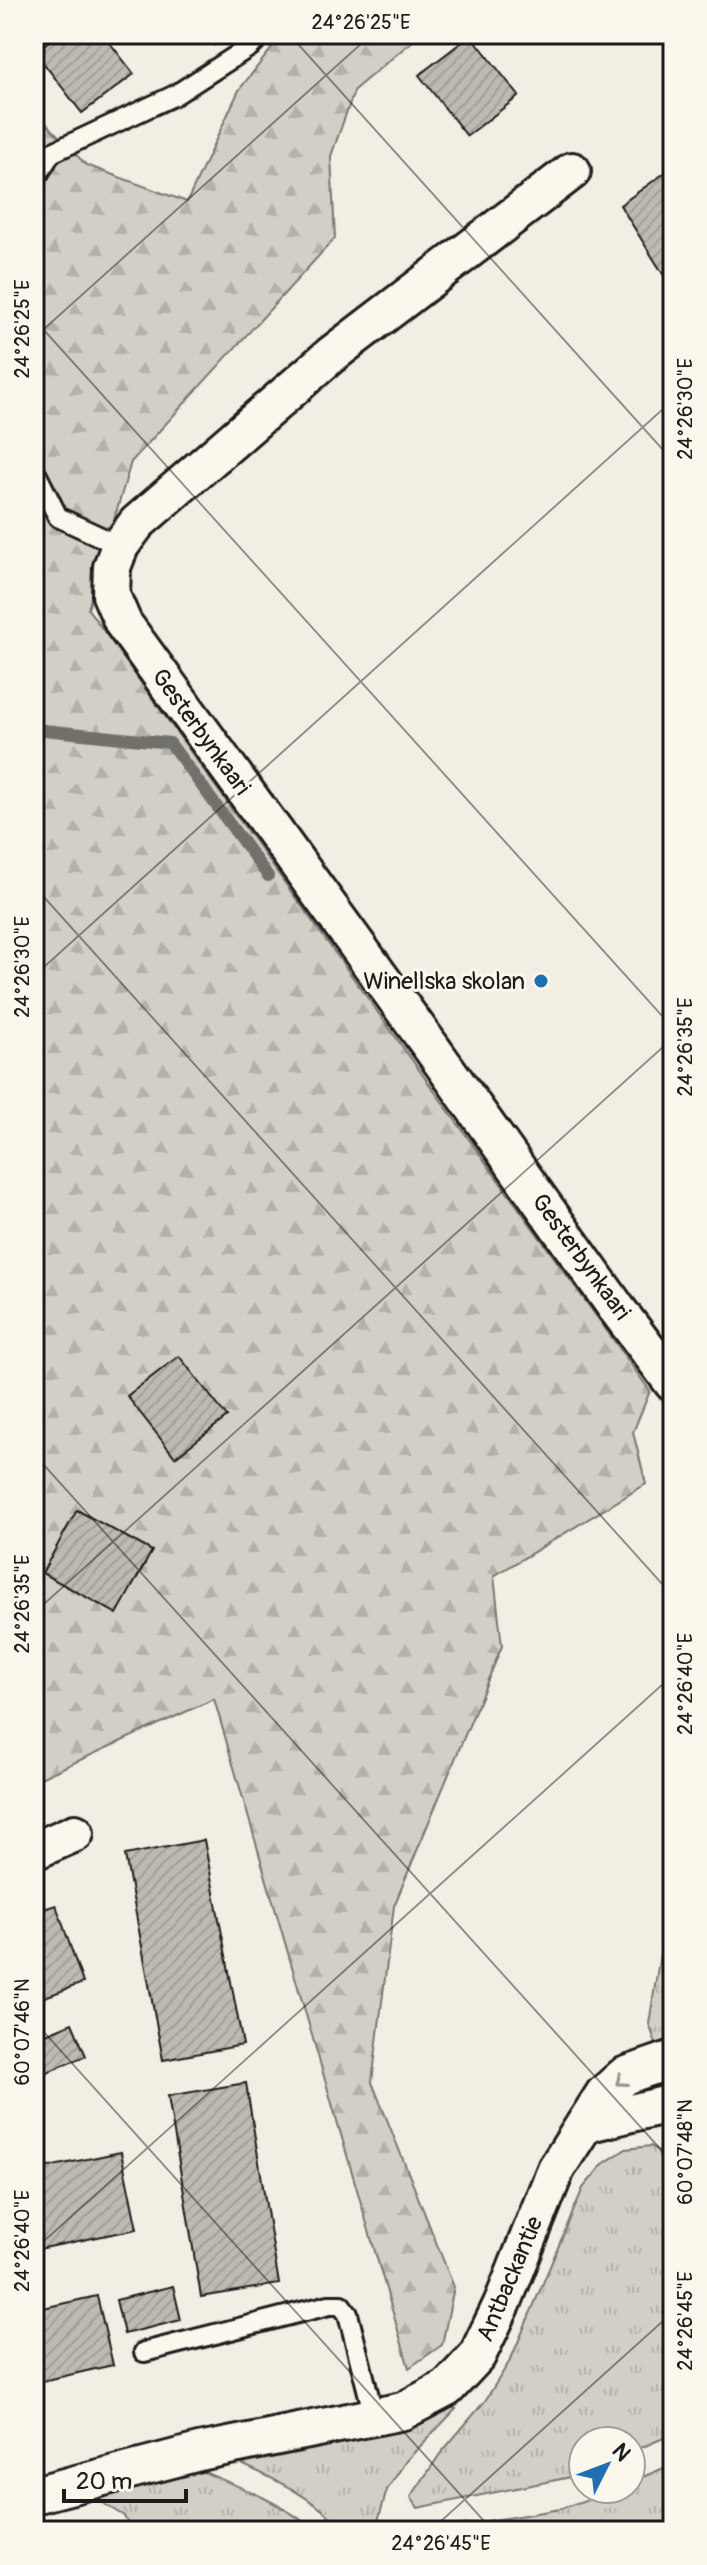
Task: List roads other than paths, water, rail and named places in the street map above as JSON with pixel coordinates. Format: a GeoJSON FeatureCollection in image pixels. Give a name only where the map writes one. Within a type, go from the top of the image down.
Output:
{"type":"FeatureCollection","features":[{"type":"Feature","properties":{"kind":"street","name":"Gesterbynkaari"},"geometry":{"type":"LineString","coordinates":[[572,171],[331,355],[137,523],[120,546],[112,567],[111,595],[123,623],[673,1383]]}},
{"type":"Feature","properties":{"kind":"street"},"geometry":{"type":"LineString","coordinates":[[34,1851],[75,1833]]}},
{"type":"Feature","properties":{"kind":"street","name":"Antbackantie"},"geometry":{"type":"LineString","coordinates":[[34,2495],[199,2452],[403,2411],[447,2388],[477,2356],[503,2302],[556,2169],[604,2094],[624,2076],[673,2059]]}},
{"type":"Feature","properties":{"kind":"street"},"geometry":{"type":"LineString","coordinates":[[585,2124],[673,2103]]}},
{"type":"Feature","properties":{"kind":"lane"},"geometry":{"type":"LineString","coordinates":[[34,181],[51,153],[175,95],[251,46],[262,34]]}},
{"type":"Feature","properties":{"kind":"lane"},"geometry":{"type":"LineString","coordinates":[[34,469],[58,517],[120,546]]}},
{"type":"Feature","properties":{"kind":"lane"},"geometry":{"type":"LineString","coordinates":[[144,2352],[329,2305],[341,2305],[348,2314],[374,2416]]}},
{"type":"Feature","properties":{"kind":"waterway"},"geometry":{"type":"LineString","coordinates":[[34,729],[170,743],[268,876]]}},
{"type":"Feature","properties":{"kind":"place","name":"Winellska skolan"},"geometry":{"type":"Point","coordinates":[541,981]}}]}
